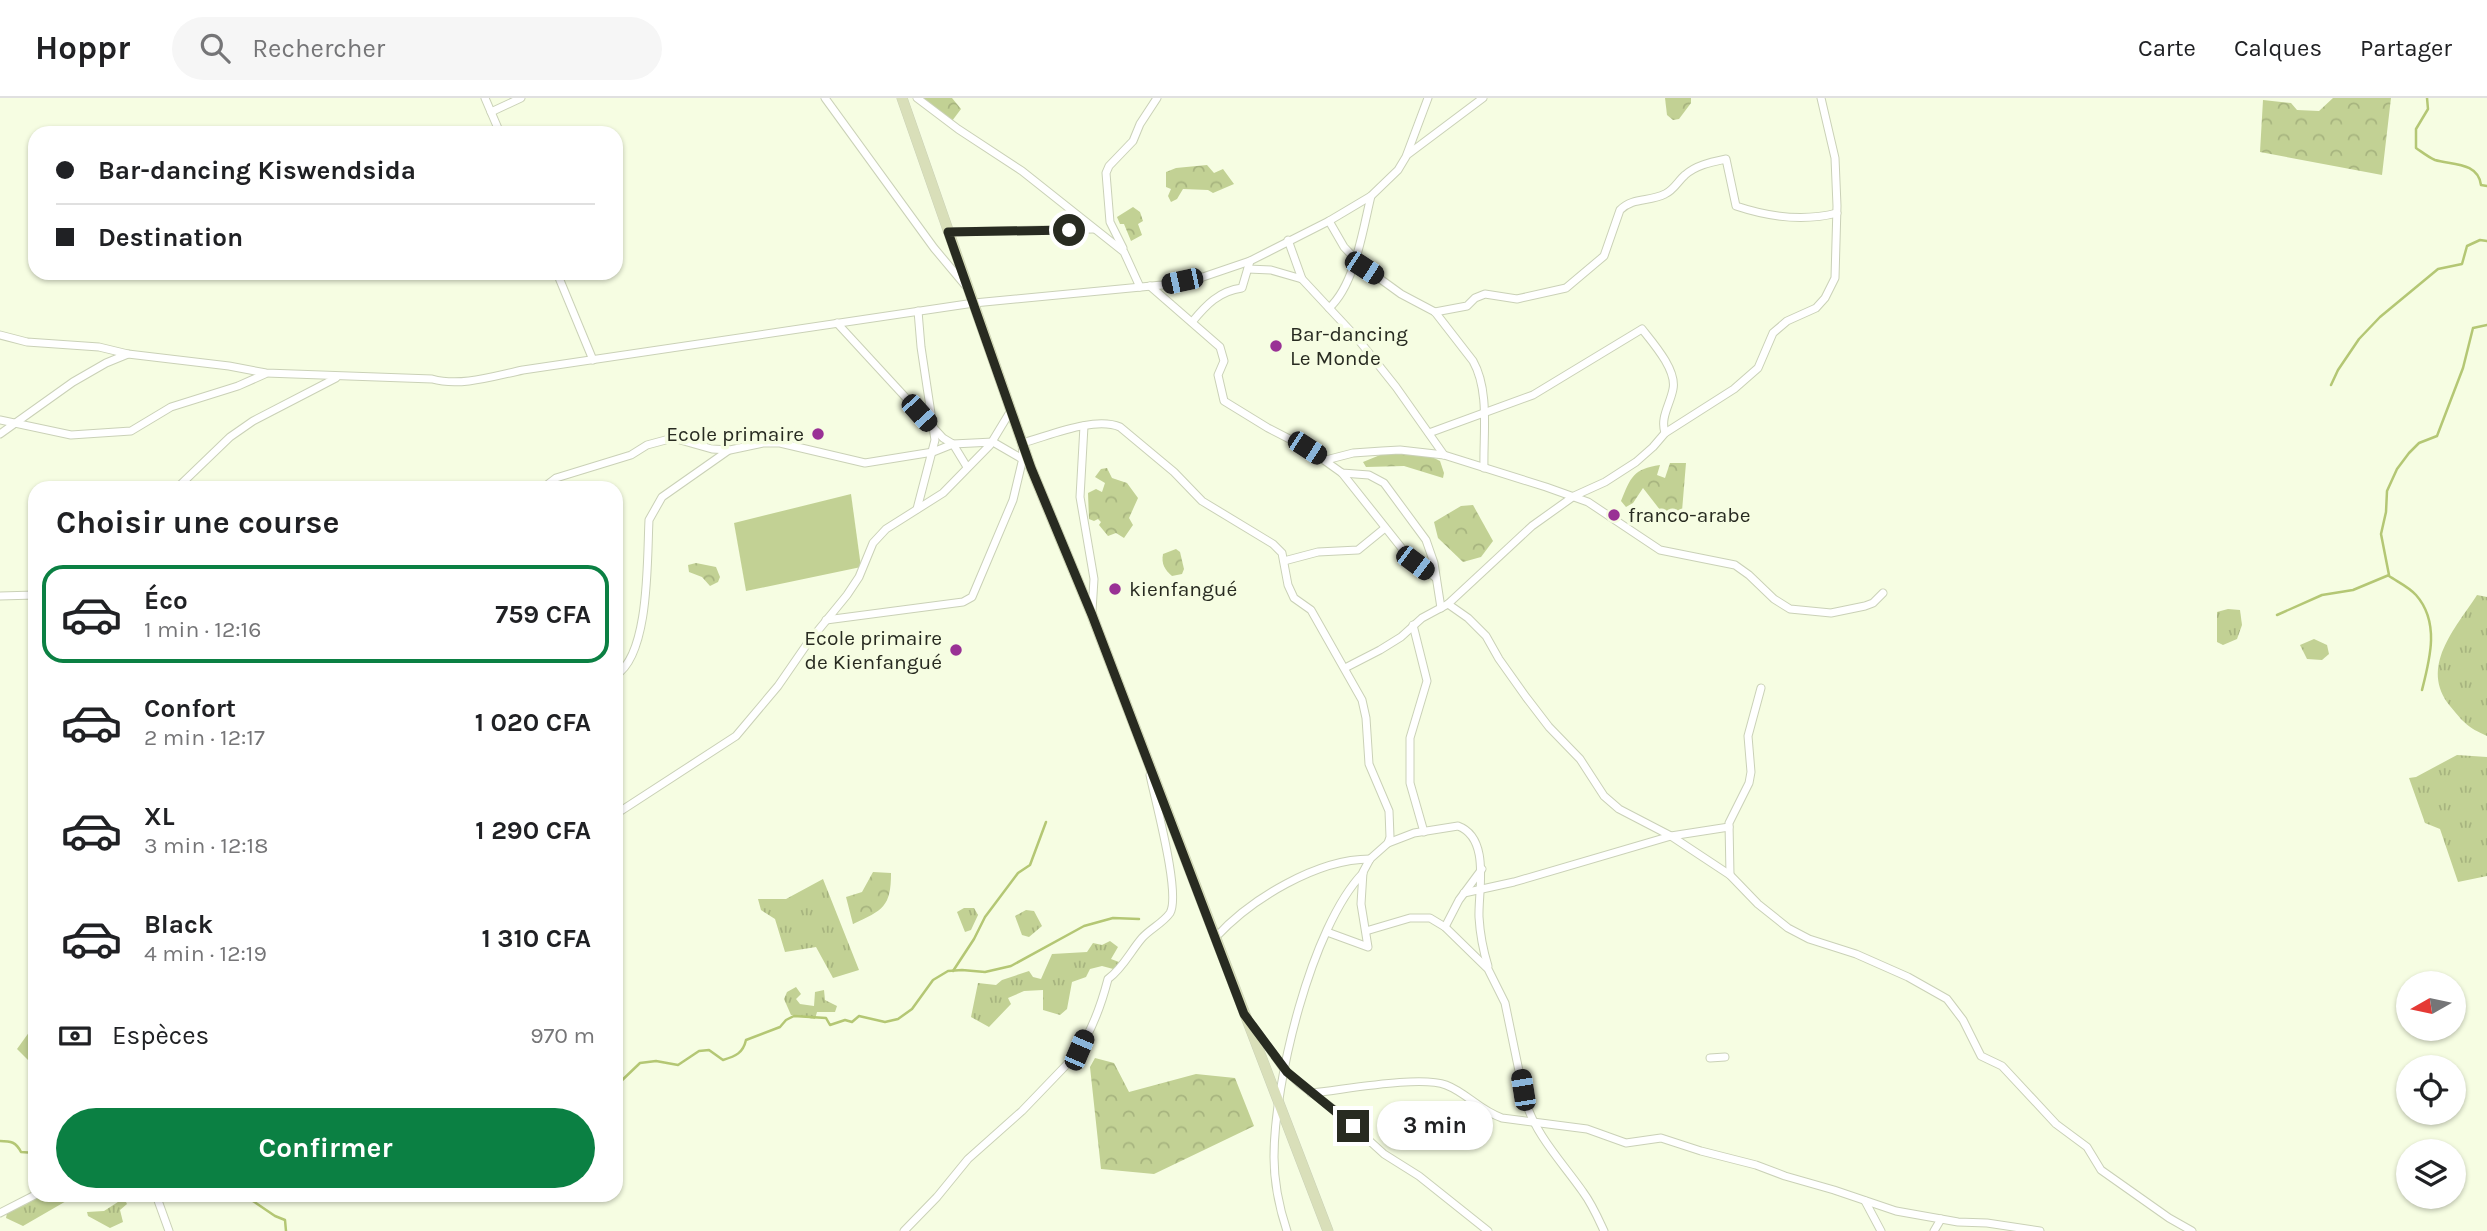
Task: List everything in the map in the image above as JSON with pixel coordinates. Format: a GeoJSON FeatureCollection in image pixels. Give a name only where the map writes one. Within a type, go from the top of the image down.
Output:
{"type":"FeatureCollection","features":[{"type":"Feature","properties":{"kind":"main road"},"geometry":{"type":"LineString","coordinates":[[902,98],[1031,468],[1092,615],[1328,1231]]}},
{"type":"Feature","properties":{"kind":"street"},"geometry":{"type":"LineString","coordinates":[[485,98],[497,126]]}},
{"type":"Feature","properties":{"kind":"street"},"geometry":{"type":"LineString","coordinates":[[491,112],[521,98]]}},
{"type":"Feature","properties":{"kind":"street"},"geometry":{"type":"LineString","coordinates":[[825,98],[934,248],[969,289]]}},
{"type":"Feature","properties":{"kind":"street"},"geometry":{"type":"LineString","coordinates":[[917,98],[1022,171],[1124,252]]}},
{"type":"Feature","properties":{"kind":"street"},"geometry":{"type":"LineString","coordinates":[[1140,287],[1110,222],[1106,173],[1109,166],[1133,141],[1140,124],[1157,98]]}},
{"type":"Feature","properties":{"kind":"street"},"geometry":{"type":"LineString","coordinates":[[0,335],[27,342],[99,347],[128,354],[266,373],[459,382],[974,303],[1150,286],[1203,277],[1249,265],[1288,240],[1329,221],[1371,196],[1398,170],[1407,155],[1428,98]]}},
{"type":"Feature","properties":{"kind":"street"},"geometry":{"type":"LineString","coordinates":[[1407,155],[1483,98]]}},
{"type":"Feature","properties":{"kind":"street"},"geometry":{"type":"LineString","coordinates":[[1345,668],[1380,650],[1413,625],[1445,606],[1532,526],[1574,496],[1636,462],[1665,433],[1734,389],[1758,368],[1773,334],[1787,321],[1816,308],[1825,298],[1835,278],[1837,213],[1835,158],[1821,98]]}},
{"type":"Feature","properties":{"kind":"street"},"geometry":{"type":"LineString","coordinates":[[1435,312],[1466,306],[1485,294],[1517,299],[1566,288],[1604,256],[1620,210],[1625,205],[1638,199],[1664,195],[1672,190],[1686,173],[1712,161],[1726,159],[1735,205],[1758,213],[1805,219],[1837,213]]}},
{"type":"Feature","properties":{"kind":"street"},"geometry":{"type":"LineString","coordinates":[[1329,308],[1340,296],[1355,258],[1371,196]]}},
{"type":"Feature","properties":{"kind":"street"},"geometry":{"type":"LineString","coordinates":[[1329,221],[1343,247],[1364,268],[1401,294],[1435,312],[1478,369],[1483,413],[1484,468]]}},
{"type":"Feature","properties":{"kind":"street"},"geometry":{"type":"LineString","coordinates":[[948,232],[1095,229]]}},
{"type":"Feature","properties":{"kind":"street"},"geometry":{"type":"LineString","coordinates":[[1288,240],[1302,279],[1357,338],[1444,455]]}},
{"type":"Feature","properties":{"kind":"street"},"geometry":{"type":"LineString","coordinates":[[1249,265],[1302,279]]}},
{"type":"Feature","properties":{"kind":"street"},"geometry":{"type":"LineString","coordinates":[[1192,322],[1213,299],[1242,288],[1249,265]]}},
{"type":"Feature","properties":{"kind":"street"},"geometry":{"type":"LineString","coordinates":[[560,280],[593,360]]}},
{"type":"Feature","properties":{"kind":"street"},"geometry":{"type":"LineString","coordinates":[[1150,286],[1220,347],[1224,361],[1218,375],[1224,401],[1326,460],[1342,473],[1408,555],[1436,578]]}},
{"type":"Feature","properties":{"kind":"street"},"geometry":{"type":"LineString","coordinates":[[917,509],[935,440],[918,311]]}},
{"type":"Feature","properties":{"kind":"street"},"geometry":{"type":"LineString","coordinates":[[838,323],[933,428],[953,444],[967,467]]}},
{"type":"Feature","properties":{"kind":"street"},"geometry":{"type":"LineString","coordinates":[[1429,433],[1533,395],[1642,329],[1662,356],[1674,382],[1663,421],[1665,433]]}},
{"type":"Feature","properties":{"kind":"street"},"geometry":{"type":"LineString","coordinates":[[0,434],[73,382],[128,354]]}},
{"type":"Feature","properties":{"kind":"street"},"geometry":{"type":"LineString","coordinates":[[0,420],[71,435],[131,431],[171,407],[238,386],[266,373]]}},
{"type":"Feature","properties":{"kind":"street"},"geometry":{"type":"LineString","coordinates":[[184,481],[230,437],[253,421],[339,376]]}},
{"type":"Feature","properties":{"kind":"street"},"geometry":{"type":"LineString","coordinates":[[623,809],[736,736],[778,686],[859,577],[878,536],[943,493],[993,442],[1010,412]]}},
{"type":"Feature","properties":{"kind":"street"},"geometry":{"type":"LineString","coordinates":[[826,620],[963,601],[972,597],[1013,500],[1023,458],[1022,443],[1099,423],[1121,427],[1174,472],[1202,501],[1273,544],[1282,553],[1288,584],[1294,598],[1311,610],[1362,700],[1369,764],[1389,811],[1391,826],[1388,844]]}},
{"type":"Feature","properties":{"kind":"street"},"geometry":{"type":"LineString","coordinates":[[1084,426],[1080,497],[1094,579],[1092,615]]}},
{"type":"Feature","properties":{"kind":"street"},"geometry":{"type":"LineString","coordinates":[[552,481],[631,455],[660,440],[673,438],[712,449],[730,450],[763,443],[780,443],[865,463],[933,452],[953,444],[993,442],[1023,458],[1031,468]]}},
{"type":"Feature","properties":{"kind":"street"},"geometry":{"type":"LineString","coordinates":[[623,667],[631,658],[641,628],[649,520],[654,508],[662,497],[730,450]]}},
{"type":"Feature","properties":{"kind":"street"},"geometry":{"type":"LineString","coordinates":[[1326,460],[1353,453],[1400,450],[1444,455],[1574,496],[1611,516],[1660,550],[1735,565],[1774,599],[1790,609],[1831,613],[1873,603],[1883,593]]}},
{"type":"Feature","properties":{"kind":"street"},"geometry":{"type":"LineString","coordinates":[[1342,473],[1369,475],[1384,483],[1426,540],[1445,606],[1468,618],[1486,636],[1509,675],[1549,727],[1580,759],[1604,796],[1625,814],[1671,836],[1730,875],[1758,904],[1788,928],[1809,939],[1884,966],[1947,999],[1964,1020],[1981,1056],[2002,1066],[2056,1124],[2087,1147],[2101,1170],[2192,1231]]}},
{"type":"Feature","properties":{"kind":"street"},"geometry":{"type":"LineString","coordinates":[[1284,561],[1318,552],[1358,550],[1385,528]]}},
{"type":"Feature","properties":{"kind":"street"},"geometry":{"type":"LineString","coordinates":[[0,596],[28,595]]}},
{"type":"Feature","properties":{"kind":"street"},"geometry":{"type":"LineString","coordinates":[[1413,625],[1427,681],[1410,738],[1410,783],[1424,831]]}},
{"type":"Feature","properties":{"kind":"street"},"geometry":{"type":"LineString","coordinates":[[1730,875],[1729,827],[1747,790],[1750,777],[1748,736],[1761,688]]}},
{"type":"Feature","properties":{"kind":"street"},"geometry":{"type":"LineString","coordinates":[[905,1231],[968,1159],[1022,1111],[1073,1058],[1101,1004],[1108,979],[1117,972],[1143,936],[1168,915],[1173,899],[1167,848],[1146,761]]}},
{"type":"Feature","properties":{"kind":"street"},"geometry":{"type":"LineString","coordinates":[[1287,1231],[1276,1186],[1274,1160],[1278,1103],[1304,988],[1327,932],[1349,889],[1370,859],[1388,844],[1424,831],[1458,826],[1465,828],[1474,842],[1481,873],[1480,930],[1488,969],[1505,1003],[1525,1100],[1534,1123],[1586,1196],[1604,1231]]}},
{"type":"Feature","properties":{"kind":"street"},"geometry":{"type":"LineString","coordinates":[[1464,893],[1671,836],[1729,827]]}},
{"type":"Feature","properties":{"kind":"street"},"geometry":{"type":"LineString","coordinates":[[1216,937],[1230,922],[1282,886],[1335,863],[1370,859]]}},
{"type":"Feature","properties":{"kind":"street"},"geometry":{"type":"LineString","coordinates":[[1327,932],[1368,947],[1361,904],[1363,872]]}},
{"type":"Feature","properties":{"kind":"street"},"geometry":{"type":"LineString","coordinates":[[1481,873],[1497,886]]}},
{"type":"Feature","properties":{"kind":"street"},"geometry":{"type":"LineString","coordinates":[[1445,927],[1464,893],[1481,873]]}},
{"type":"Feature","properties":{"kind":"street"},"geometry":{"type":"LineString","coordinates":[[1366,931],[1417,917],[1430,918],[1445,927],[1488,969]]}},
{"type":"Feature","properties":{"kind":"street"},"geometry":{"type":"LineString","coordinates":[[1244,1014],[1284,1069],[1384,1154],[1419,1176],[1488,1231]]}},
{"type":"Feature","properties":{"kind":"street"},"geometry":{"type":"LineString","coordinates":[[1710,1058],[1725,1056]]}},
{"type":"Feature","properties":{"kind":"street"},"geometry":{"type":"LineString","coordinates":[[1311,1093],[1415,1082],[1442,1084],[1490,1114],[1534,1123],[1587,1129],[1626,1143],[1661,1138],[1701,1152],[1756,1164],[1896,1210],[1941,1219],[2040,1231]]}},
{"type":"Feature","properties":{"kind":"street"},"geometry":{"type":"LineString","coordinates":[[0,1213],[28,1199]]}},
{"type":"Feature","properties":{"kind":"street"},"geometry":{"type":"LineString","coordinates":[[1865,1201],[1881,1231]]}},
{"type":"Feature","properties":{"kind":"street"},"geometry":{"type":"LineString","coordinates":[[159,1202],[169,1231]]}},
{"type":"Feature","properties":{"kind":"street"},"geometry":{"type":"LineString","coordinates":[[1934,1231],[1941,1219]]}},
{"type":"Feature","properties":{"kind":"green space"},"geometry":{"type":"Polygon","coordinates":[[[923,98],[952,98],[961,109],[952,121],[923,98]]]}},
{"type":"Feature","properties":{"kind":"green space"},"geometry":{"type":"Polygon","coordinates":[[[1665,98],[1691,98],[1691,103],[1679,119],[1673,120],[1667,115],[1665,98]]]}},
{"type":"Feature","properties":{"kind":"green space"},"geometry":{"type":"Polygon","coordinates":[[[2333,98],[2391,98],[2382,175],[2260,152],[2263,100],[2291,103],[2297,110],[2319,111],[2333,98]]]}},
{"type":"Feature","properties":{"kind":"green space"},"geometry":{"type":"Polygon","coordinates":[[[1207,165],[1214,173],[1223,169],[1234,184],[1213,193],[1208,190],[1183,189],[1177,199],[1171,202],[1168,196],[1171,189],[1166,187],[1166,172],[1176,168],[1207,165]]]}},
{"type":"Feature","properties":{"kind":"green space"},"geometry":{"type":"Polygon","coordinates":[[[1133,207],[1140,212],[1143,221],[1138,224],[1142,235],[1131,241],[1124,224],[1120,224],[1117,217],[1133,207]]]}},
{"type":"Feature","properties":{"kind":"green space"},"geometry":{"type":"Polygon","coordinates":[[[1397,451],[1440,461],[1443,478],[1404,466],[1366,467],[1363,462],[1397,451]]]}},
{"type":"Feature","properties":{"kind":"green space"},"geometry":{"type":"Polygon","coordinates":[[[1670,463],[1686,463],[1682,511],[1671,524],[1643,488],[1633,503],[1626,507],[1621,501],[1638,472],[1660,465],[1657,475],[1665,478],[1670,463]]]}},
{"type":"Feature","properties":{"kind":"green space"},"geometry":{"type":"Polygon","coordinates":[[[1107,468],[1112,478],[1127,483],[1138,498],[1129,518],[1133,525],[1124,538],[1116,533],[1108,536],[1099,525],[1101,522],[1098,519],[1089,519],[1088,493],[1096,489],[1102,492],[1105,483],[1095,477],[1101,469],[1107,468]]]}},
{"type":"Feature","properties":{"kind":"green space"},"geometry":{"type":"Polygon","coordinates":[[[851,494],[861,567],[746,591],[734,523],[851,494]]]}},
{"type":"Feature","properties":{"kind":"green space"},"geometry":{"type":"Polygon","coordinates":[[[1473,505],[1493,541],[1481,557],[1463,562],[1438,538],[1434,522],[1461,506],[1473,505]]]}},
{"type":"Feature","properties":{"kind":"green space"},"geometry":{"type":"Polygon","coordinates":[[[1176,549],[1180,552],[1184,569],[1182,574],[1172,576],[1164,566],[1163,554],[1176,549]]]}},
{"type":"Feature","properties":{"kind":"green space"},"geometry":{"type":"Polygon","coordinates":[[[696,563],[716,567],[720,577],[718,582],[710,586],[702,577],[689,572],[688,565],[696,563]]]}},
{"type":"Feature","properties":{"kind":"green space"},"geometry":{"type":"Polygon","coordinates":[[[2477,595],[2487,597],[2487,736],[2470,727],[2450,706],[2441,691],[2438,677],[2444,649],[2477,595]]]}},
{"type":"Feature","properties":{"kind":"green space"},"geometry":{"type":"Polygon","coordinates":[[[2240,610],[2242,625],[2237,639],[2223,645],[2217,642],[2217,612],[2240,610]]]}},
{"type":"Feature","properties":{"kind":"green space"},"geometry":{"type":"Polygon","coordinates":[[[2314,639],[2327,645],[2329,654],[2322,660],[2307,659],[2300,645],[2314,639]]]}},
{"type":"Feature","properties":{"kind":"green space"},"geometry":{"type":"Polygon","coordinates":[[[2457,755],[2487,757],[2487,876],[2458,882],[2440,829],[2425,823],[2409,778],[2416,777],[2457,755]]]}},
{"type":"Feature","properties":{"kind":"green space"},"geometry":{"type":"Polygon","coordinates":[[[873,872],[891,873],[887,900],[878,911],[853,924],[846,897],[862,892],[873,872]]]}},
{"type":"Feature","properties":{"kind":"green space"},"geometry":{"type":"Polygon","coordinates":[[[823,879],[859,970],[833,978],[816,947],[785,952],[775,919],[761,910],[758,899],[786,899],[823,879]]]}},
{"type":"Feature","properties":{"kind":"green space"},"geometry":{"type":"Polygon","coordinates":[[[964,908],[974,908],[978,915],[971,930],[965,932],[957,912],[964,908]]]}},
{"type":"Feature","properties":{"kind":"green space"},"geometry":{"type":"Polygon","coordinates":[[[1026,910],[1034,911],[1042,926],[1029,937],[1022,935],[1015,916],[1026,910]]]}},
{"type":"Feature","properties":{"kind":"green space"},"geometry":{"type":"Polygon","coordinates":[[[1110,941],[1118,947],[1111,959],[1119,962],[1120,967],[1117,970],[1102,966],[1090,969],[1086,977],[1072,982],[1067,1009],[1060,1015],[1043,1010],[1043,990],[1024,991],[1008,998],[1011,1004],[989,1027],[971,1017],[978,983],[996,985],[1002,980],[1029,971],[1033,977],[1041,979],[1052,954],[1087,952],[1093,943],[1102,945],[1110,941]]]}},
{"type":"Feature","properties":{"kind":"green space"},"geometry":{"type":"Polygon","coordinates":[[[796,987],[801,994],[796,999],[800,1004],[814,1006],[815,992],[824,990],[825,1000],[837,1006],[835,1012],[817,1012],[815,1019],[791,1015],[784,999],[787,992],[796,987]]]}},
{"type":"Feature","properties":{"kind":"green space"},"geometry":{"type":"Polygon","coordinates":[[[28,1034],[28,1060],[17,1049],[28,1034]]]}},
{"type":"Feature","properties":{"kind":"green space"},"geometry":{"type":"Polygon","coordinates":[[[1095,1058],[1114,1063],[1129,1092],[1196,1074],[1235,1078],[1254,1126],[1154,1174],[1101,1169],[1090,1067],[1095,1058]]]}},
{"type":"Feature","properties":{"kind":"green space"},"geometry":{"type":"Polygon","coordinates":[[[65,1202],[23,1226],[6,1218],[7,1213],[27,1204],[65,1202]]]}},
{"type":"Feature","properties":{"kind":"green space"},"geometry":{"type":"Polygon","coordinates":[[[118,1202],[127,1204],[120,1210],[123,1222],[110,1228],[88,1216],[87,1212],[104,1211],[118,1202]]]}},
{"type":"Feature","properties":{"kind":"waterway"},"geometry":{"type":"LineString","coordinates":[[2427,98],[2428,109],[2416,129],[2416,148],[2435,160],[2470,168],[2479,178],[2481,185],[2487,186]]}},
{"type":"Feature","properties":{"kind":"waterway"},"geometry":{"type":"LineString","coordinates":[[2331,385],[2359,339],[2380,317],[2438,269],[2462,264],[2467,246],[2480,240],[2487,241]]}},
{"type":"Feature","properties":{"kind":"waterway"},"geometry":{"type":"LineString","coordinates":[[2277,615],[2322,595],[2353,590],[2389,575],[2381,534],[2387,491],[2397,469],[2409,453],[2419,443],[2437,436],[2463,368],[2473,328],[2487,325]]}},
{"type":"Feature","properties":{"kind":"waterway"},"geometry":{"type":"LineString","coordinates":[[2389,576],[2416,595],[2428,617],[2431,641],[2422,690]]}},
{"type":"Feature","properties":{"kind":"waterway"},"geometry":{"type":"LineString","coordinates":[[953,971],[985,917],[1018,873],[1030,865],[1046,822]]}},
{"type":"Feature","properties":{"kind":"waterway"},"geometry":{"type":"LineString","coordinates":[[623,1079],[640,1063],[656,1061],[678,1065],[699,1051],[709,1050],[723,1060],[732,1057],[741,1051],[746,1040],[780,1027],[794,1016],[826,1018],[830,1025],[845,1020],[852,1022],[859,1016],[885,1022],[898,1019],[912,1009],[933,980],[948,971],[985,972],[1011,966],[1084,926],[1113,918],[1139,919]]}},
{"type":"Feature","properties":{"kind":"waterway"},"geometry":{"type":"LineString","coordinates":[[0,1141],[13,1143],[21,1152],[28,1152]]}},
{"type":"Feature","properties":{"kind":"waterway"},"geometry":{"type":"LineString","coordinates":[[254,1202],[285,1220],[286,1231]]}},
{"type":"Feature","properties":{"kind":"place","name":"Bar-dancing Le Monde"},"geometry":{"type":"Point","coordinates":[1276,346]}},
{"type":"Feature","properties":{"kind":"place","name":"Ecole primaire"},"geometry":{"type":"Point","coordinates":[818,434]}},
{"type":"Feature","properties":{"kind":"place","name":"franco-arabe"},"geometry":{"type":"Point","coordinates":[1614,515]}},
{"type":"Feature","properties":{"kind":"place","name":"kienfangué"},"geometry":{"type":"Point","coordinates":[1115,589]}},
{"type":"Feature","properties":{"kind":"place","name":"Ecole primaire de Kienfangué"},"geometry":{"type":"Point","coordinates":[956,650]}},
{"type":"Feature","properties":{"kind":"route"},"geometry":{"type":"LineString","coordinates":[[1069,230],[948,232],[1031,468],[1092,615],[1244,1014],[1287,1072],[1353,1126]]}}]}
